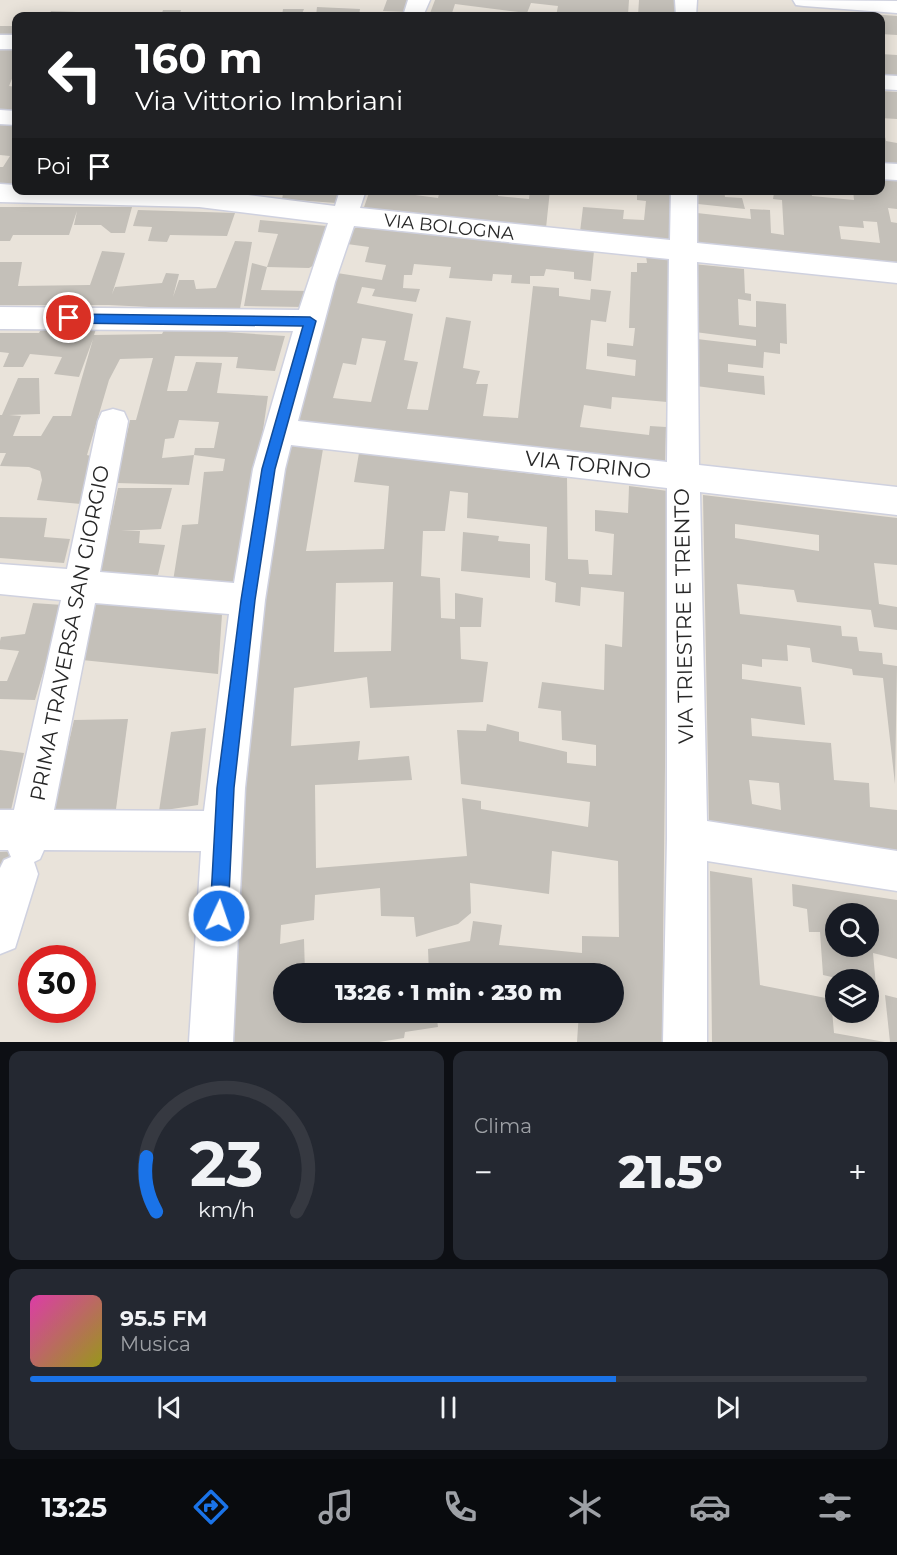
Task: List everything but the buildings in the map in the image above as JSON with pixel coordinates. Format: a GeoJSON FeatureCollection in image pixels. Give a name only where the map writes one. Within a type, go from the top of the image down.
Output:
{"type":"FeatureCollection","features":[{"type":"Feature","properties":{"kind":"street"},"geometry":{"type":"LineString","coordinates":[[804,0],[897,7]]}},
{"type":"Feature","properties":{"kind":"street","name":"VIA BOLOGNA"},"geometry":{"type":"LineString","coordinates":[[80,195],[199,198],[348,207],[682,251],[897,273]]}},
{"type":"Feature","properties":{"kind":"street","name":"VIA TRIESTRE E TRENTO"},"geometry":{"type":"LineString","coordinates":[[684,195],[683,476],[687,838],[685,1042]]}},
{"type":"Feature","properties":{"kind":"street"},"geometry":{"type":"LineString","coordinates":[[211,1042],[225,788],[248,600],[269,469],[310,321],[348,207]]}},
{"type":"Feature","properties":{"kind":"street"},"geometry":{"type":"LineString","coordinates":[[0,318],[310,321]]}},
{"type":"Feature","properties":{"kind":"street","name":"PRIMA TRAVERSA SAN GIORGIO"},"geometry":{"type":"LineString","coordinates":[[0,933],[18,845],[80,586],[112,422]]}},
{"type":"Feature","properties":{"kind":"street","name":"VIA TORINO"},"geometry":{"type":"LineString","coordinates":[[279,431],[897,501]]}},
{"type":"Feature","properties":{"kind":"street"},"geometry":{"type":"LineString","coordinates":[[0,579],[248,600]]}},
{"type":"Feature","properties":{"kind":"street"},"geometry":{"type":"LineString","coordinates":[[18,845],[223,831]]}},
{"type":"Feature","properties":{"kind":"street"},"geometry":{"type":"LineString","coordinates":[[687,838],[897,871]]}},
{"type":"Feature","properties":{"kind":"route"},"geometry":{"type":"LineString","coordinates":[[69,318],[310,321],[269,469],[248,600],[225,788],[219,916]]}}]}
